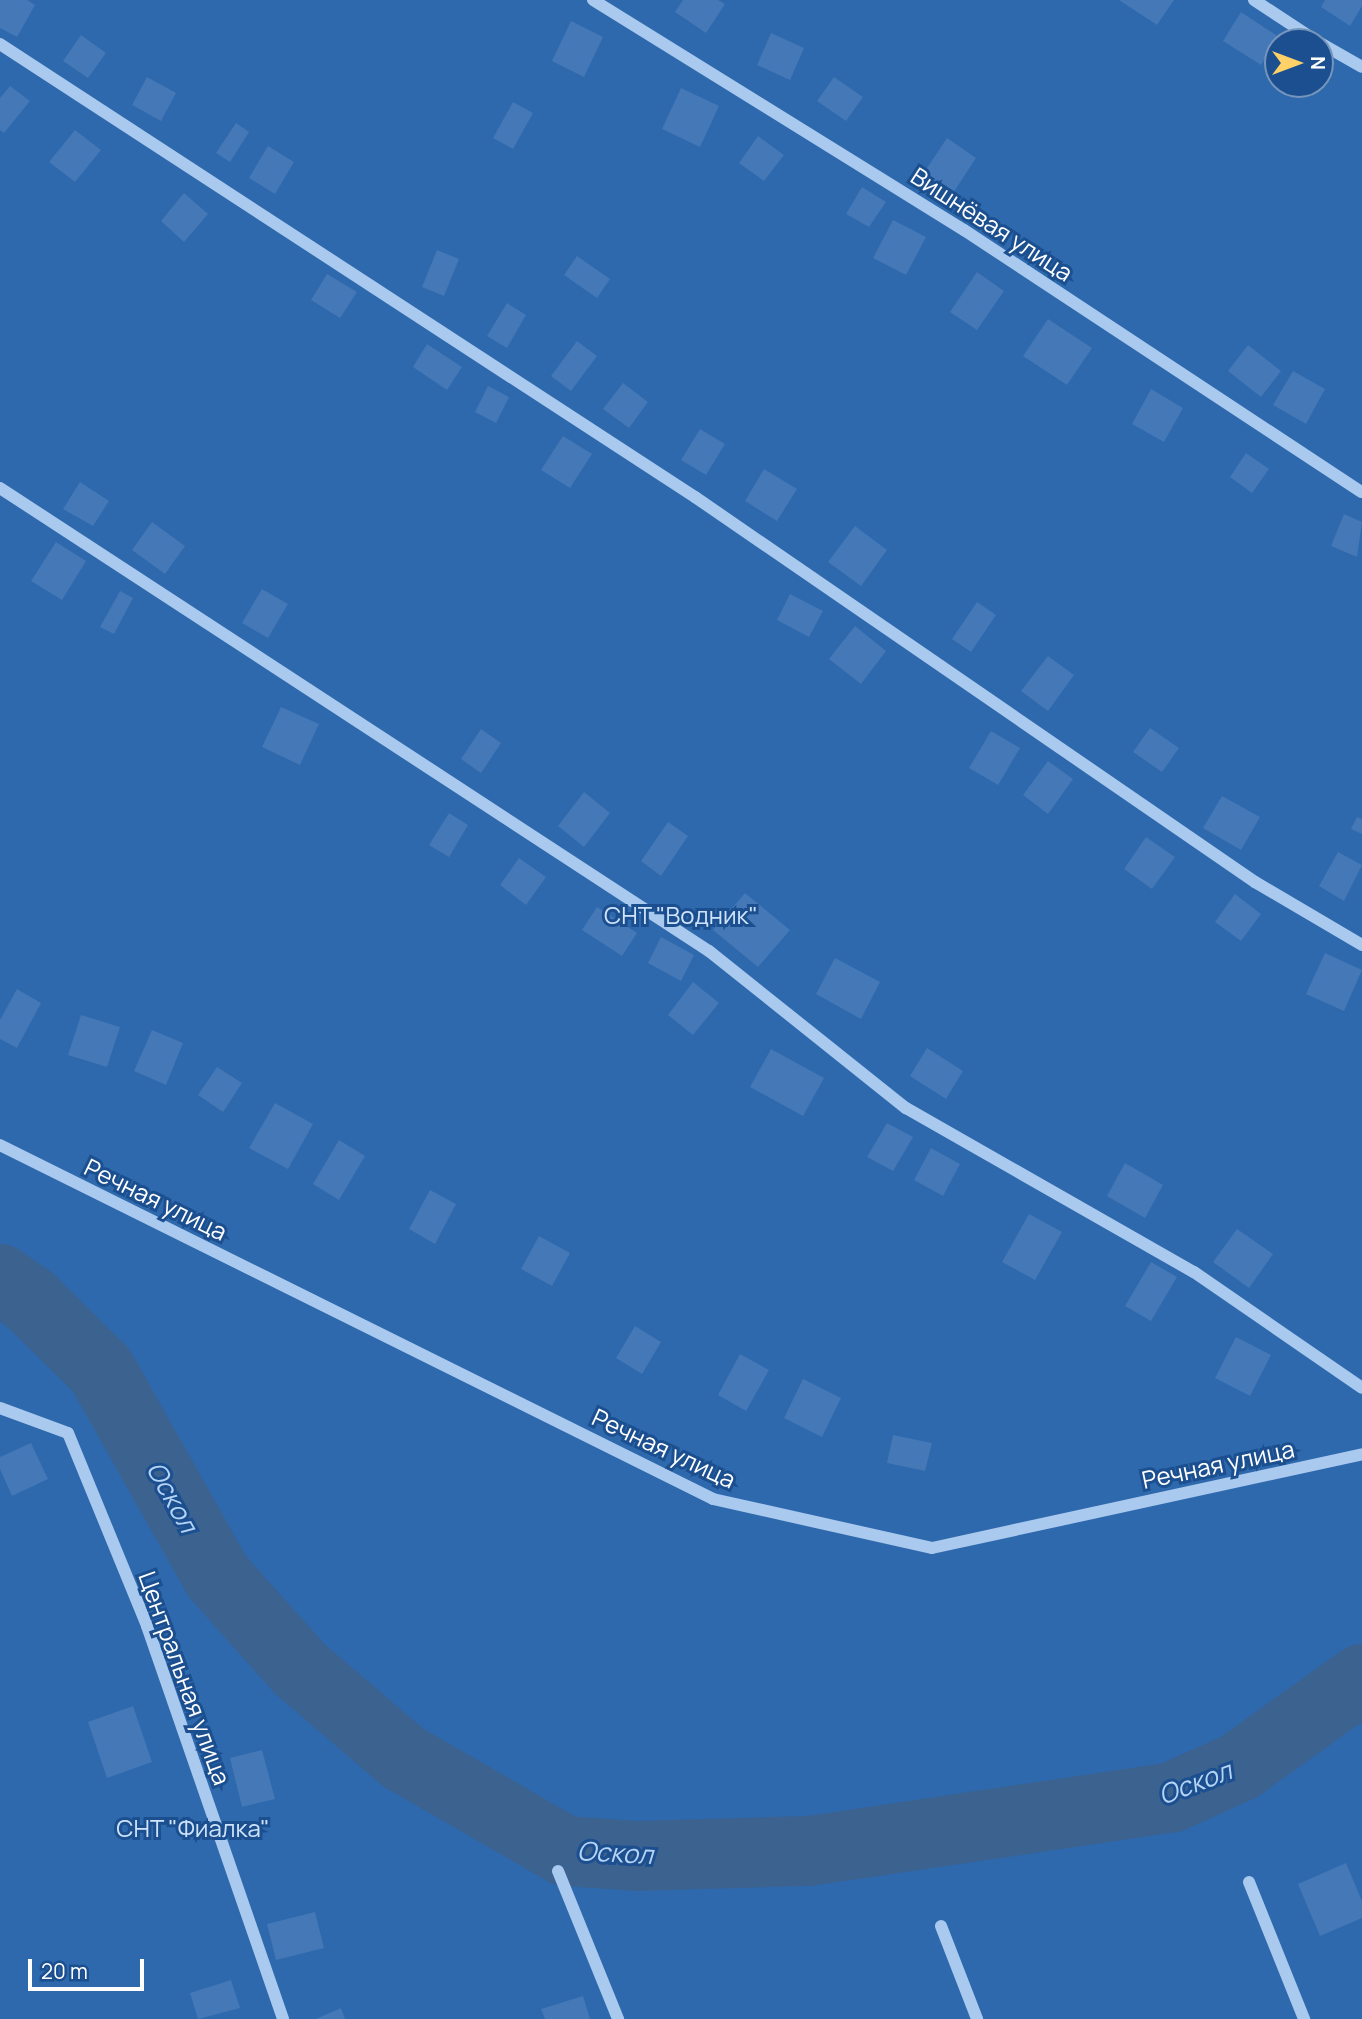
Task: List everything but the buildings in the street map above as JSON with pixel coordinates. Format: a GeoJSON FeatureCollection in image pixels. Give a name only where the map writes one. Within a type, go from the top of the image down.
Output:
{"type":"FeatureCollection","features":[{"type":"Feature","properties":{"kind":"lane","name":"Вишнёвая улица"},"geometry":{"type":"LineString","coordinates":[[593,0],[964,230],[1362,492]]}},
{"type":"Feature","properties":{"kind":"lane"},"geometry":{"type":"LineString","coordinates":[[1254,0],[1296,28]]}},
{"type":"Feature","properties":{"kind":"lane"},"geometry":{"type":"LineString","coordinates":[[0,44],[695,496],[1255,882],[1362,945]]}},
{"type":"Feature","properties":{"kind":"lane"},"geometry":{"type":"LineString","coordinates":[[1334,51],[1362,67]]}},
{"type":"Feature","properties":{"kind":"lane"},"geometry":{"type":"LineString","coordinates":[[0,488],[709,951],[905,1108],[1194,1272],[1362,1388]]}},
{"type":"Feature","properties":{"kind":"lane","name":"Речная улица"},"geometry":{"type":"LineString","coordinates":[[0,1145],[713,1499],[932,1548],[1362,1454]]}},
{"type":"Feature","properties":{"kind":"lane","name":"Центральная улица"},"geometry":{"type":"LineString","coordinates":[[0,1408],[68,1433],[147,1626],[283,2019]]}},
{"type":"Feature","properties":{"kind":"lane"},"geometry":{"type":"LineString","coordinates":[[558,1871],[618,2019]]}},
{"type":"Feature","properties":{"kind":"lane"},"geometry":{"type":"LineString","coordinates":[[1249,1882],[1304,2019]]}},
{"type":"Feature","properties":{"kind":"lane"},"geometry":{"type":"LineString","coordinates":[[941,1926],[977,2019]]}},
{"type":"Feature","properties":{"kind":"green space","name":"СНТ \"Водник\""},"geometry":{"type":"Polygon","coordinates":[[[0,0],[1362,0],[1362,1655],[1232,1749],[1170,1774],[813,1830],[634,1830],[572,1819],[522,1796],[420,1734],[318,1648],[242,1562],[194,1487],[128,1351],[0,1248],[0,0]]]}},
{"type":"Feature","properties":{"kind":"green space","name":"СНТ \"Фиалка\""},"geometry":{"type":"Polygon","coordinates":[[[0,1321],[101,1370],[217,1576],[300,1669],[404,1758],[565,1851],[636,1856],[809,1851],[1170,1798],[1239,1767],[1362,1679],[1362,2019],[0,2019],[0,1321]]]}},
{"type":"Feature","properties":{"kind":"waterway","name":"Оскол"},"geometry":{"type":"LineString","coordinates":[[0,1279],[31,1301],[101,1370],[217,1576],[300,1669],[404,1758],[565,1851],[636,1856],[809,1851],[1170,1798],[1239,1767],[1362,1679]]}}]}
